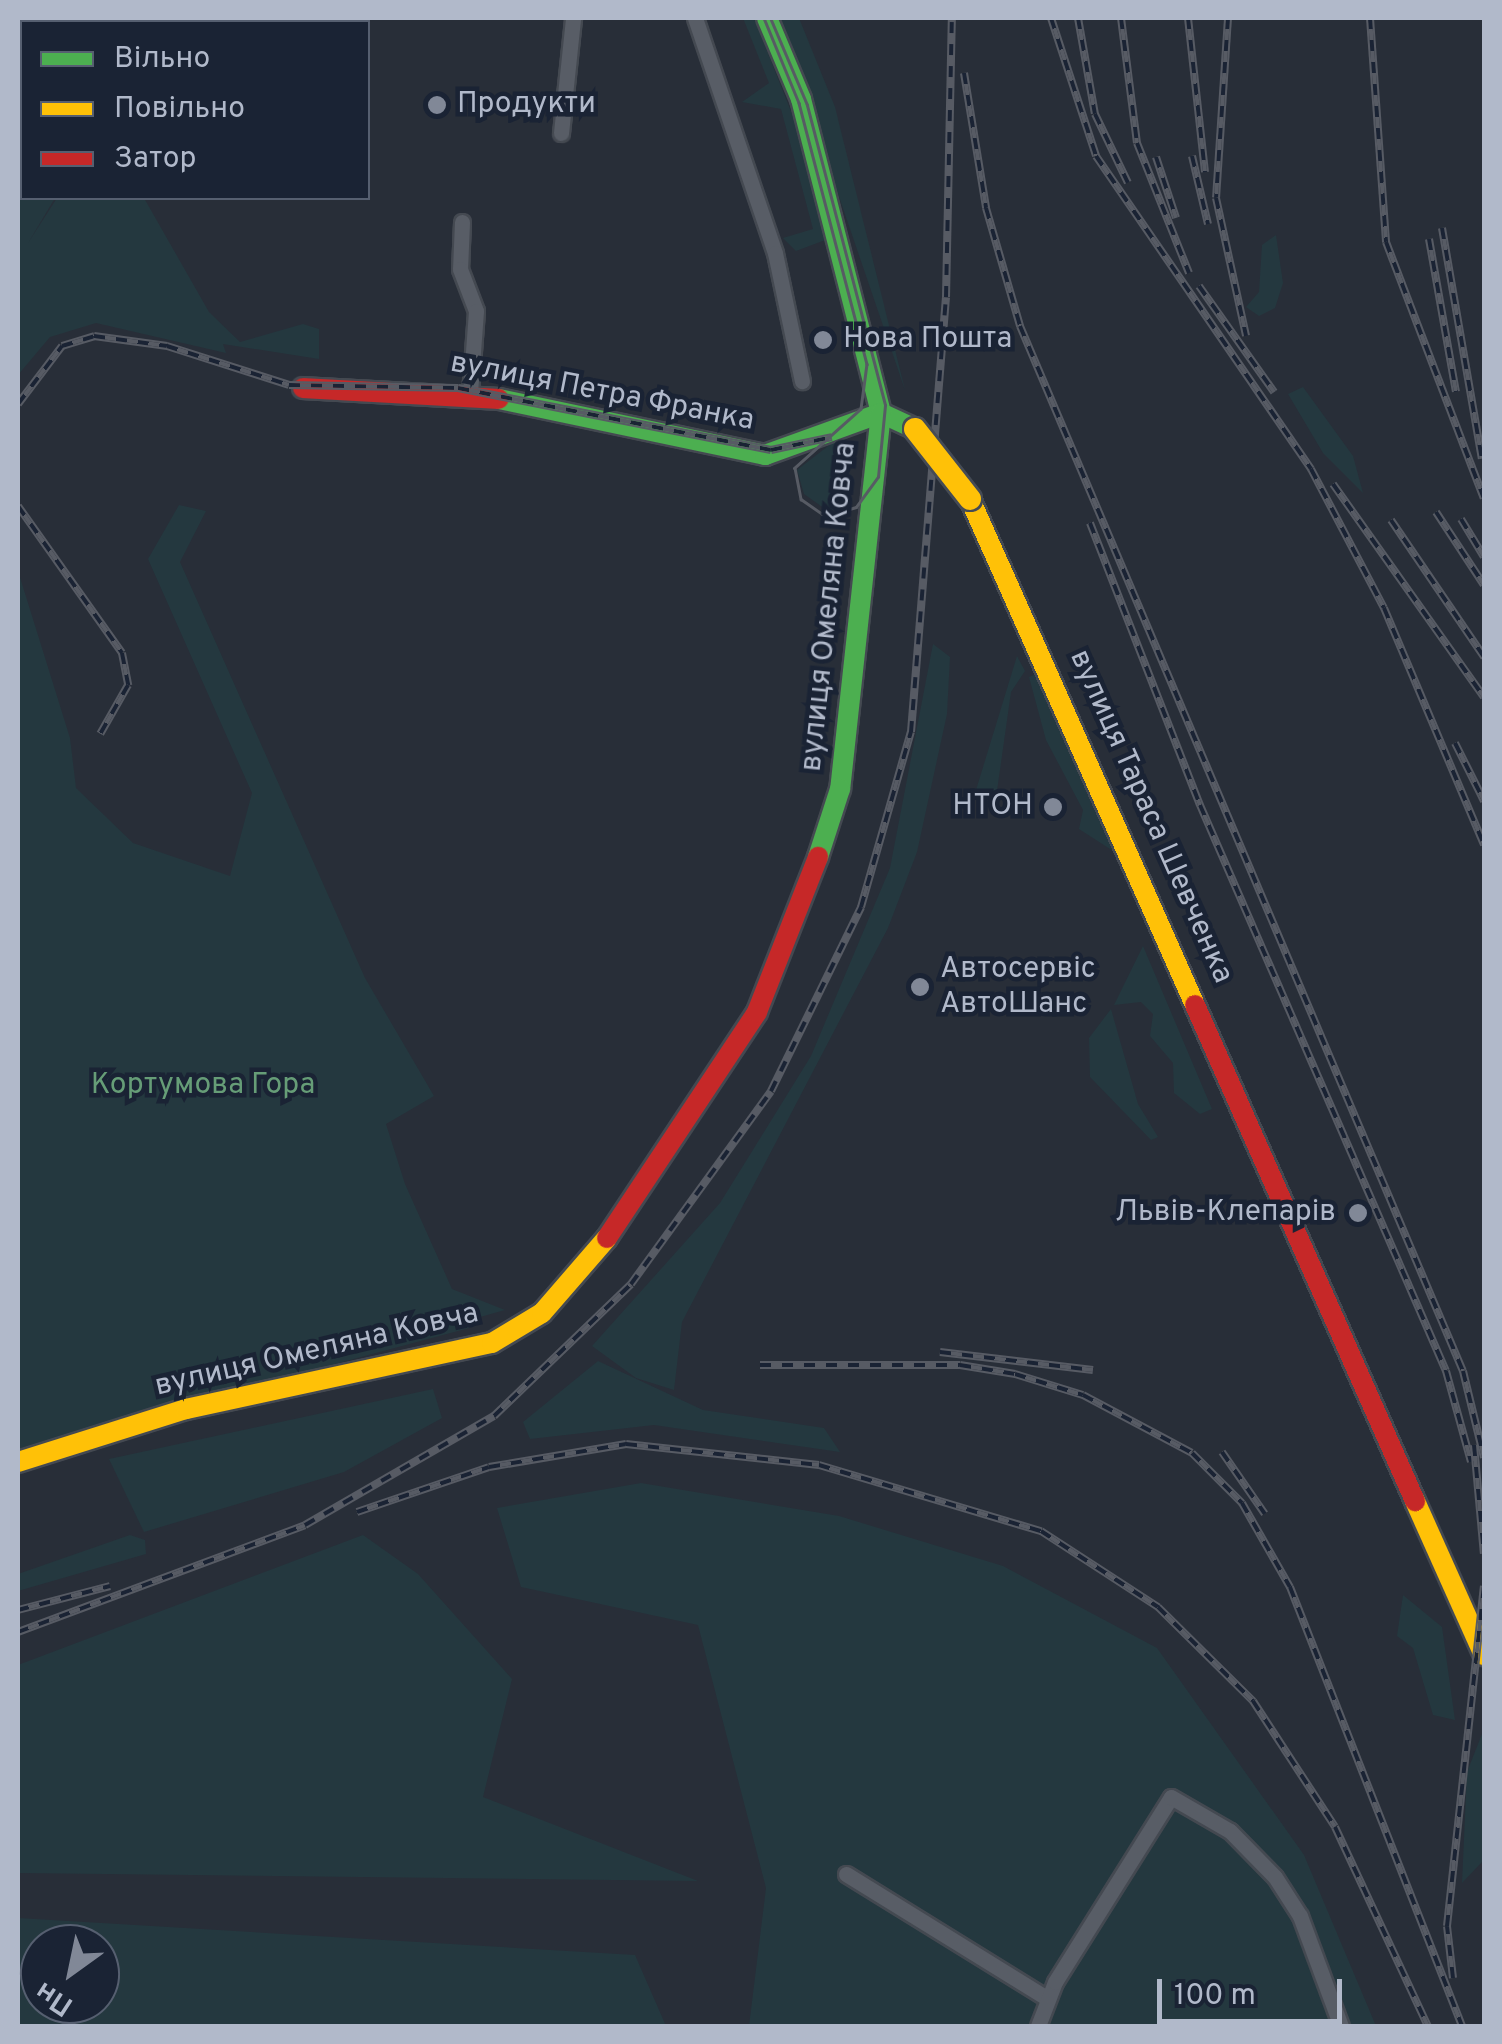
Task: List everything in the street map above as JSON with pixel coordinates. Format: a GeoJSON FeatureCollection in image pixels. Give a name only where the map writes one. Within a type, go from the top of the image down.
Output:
{"type":"FeatureCollection","features":[{"type":"Feature","properties":{"kind":"main road"},"geometry":{"type":"LineString","coordinates":[[767,18],[800,99],[881,413]]}},
{"type":"Feature","properties":{"kind":"main road","name":"вулиця Петра Франка"},"geometry":{"type":"LineString","coordinates":[[303,388],[470,392],[765,456],[881,413]]}},
{"type":"Feature","properties":{"kind":"main road","name":"вулиця Тараса Шевченка"},"geometry":{"type":"LineString","coordinates":[[881,413],[915,428],[970,499],[1484,1655]]}},
{"type":"Feature","properties":{"kind":"main road","name":"вулиця Омеляна Ковча"},"geometry":{"type":"LineString","coordinates":[[18,1462],[186,1409],[472,1350],[518,1330],[578,1276],[724,1068],[811,889],[850,740],[881,413]]}},
{"type":"Feature","properties":{"kind":"street"},"geometry":{"type":"LineString","coordinates":[[561,133],[573,18]]}},
{"type":"Feature","properties":{"kind":"street"},"geometry":{"type":"LineString","coordinates":[[694,18],[775,254],[802,381]]}},
{"type":"Feature","properties":{"kind":"street"},"geometry":{"type":"LineString","coordinates":[[462,222],[460,269],[476,320],[470,392]]}},
{"type":"Feature","properties":{"kind":"street"},"geometry":{"type":"LineString","coordinates":[[1038,2026],[1047,1998],[1172,1797],[1230,1831],[1275,1877],[1304,1926],[1340,2026]]}},
{"type":"Feature","properties":{"kind":"street"},"geometry":{"type":"LineString","coordinates":[[846,1874],[1047,1998]]}},
{"type":"Feature","properties":{"kind":"green space"},"geometry":{"type":"Polygon","coordinates":[[[18,18],[96,18],[20,20],[20,200],[54,200],[28,243],[56,200],[145,200],[209,312],[240,342],[303,324],[319,329],[319,359],[223,344],[226,353],[96,323],[50,337],[18,375],[18,18]]]}},
{"type":"Feature","properties":{"kind":"green space"},"geometry":{"type":"Polygon","coordinates":[[[743,18],[754,18],[794,119],[828,239],[796,251],[783,238],[813,229],[781,109],[742,102],[769,83],[743,18]]]}},
{"type":"Feature","properties":{"kind":"green space"},"geometry":{"type":"Polygon","coordinates":[[[778,18],[799,18],[835,107],[905,390],[778,18]]]}},
{"type":"Feature","properties":{"kind":"green space"},"geometry":{"type":"Polygon","coordinates":[[[1276,235],[1283,283],[1275,308],[1259,316],[1246,307],[1259,292],[1262,245],[1276,235]]]}},
{"type":"Feature","properties":{"kind":"green space"},"geometry":{"type":"Polygon","coordinates":[[[1303,387],[1353,456],[1363,493],[1323,453],[1288,394],[1303,387]]]}},
{"type":"Feature","properties":{"kind":"green space"},"geometry":{"type":"Polygon","coordinates":[[[845,433],[845,509],[828,511],[804,494],[797,470],[845,433]]]}},
{"type":"Feature","properties":{"kind":"green space","name":"Кортумова Гора"},"geometry":{"type":"Polygon","coordinates":[[[179,505],[206,511],[180,562],[365,978],[434,1096],[386,1124],[405,1184],[452,1289],[505,1310],[466,1321],[469,1328],[18,1449],[18,571],[70,738],[76,788],[133,843],[230,876],[252,793],[148,559],[179,505]]]}},
{"type":"Feature","properties":{"kind":"green space"},"geometry":{"type":"Polygon","coordinates":[[[933,644],[950,657],[947,714],[917,852],[888,928],[682,1322],[674,1390],[636,1378],[592,1346],[720,1203],[811,1056],[890,868],[933,644]]]}},
{"type":"Feature","properties":{"kind":"green space"},"geometry":{"type":"Polygon","coordinates":[[[1017,656],[1025,671],[1011,692],[995,805],[976,790],[1017,656]]]}},
{"type":"Feature","properties":{"kind":"green space"},"geometry":{"type":"Polygon","coordinates":[[[1038,673],[1121,856],[1079,829],[1083,810],[1046,740],[1029,677],[1038,673]]]}},
{"type":"Feature","properties":{"kind":"green space"},"geometry":{"type":"Polygon","coordinates":[[[1143,946],[1212,1109],[1200,1114],[1174,1093],[1173,1063],[1150,1036],[1153,1014],[1141,1002],[1114,1005],[1143,946]]]}},
{"type":"Feature","properties":{"kind":"green space"},"geometry":{"type":"Polygon","coordinates":[[[1111,1009],[1138,1104],[1158,1137],[1151,1140],[1090,1077],[1089,1038],[1111,1009]]]}},
{"type":"Feature","properties":{"kind":"green space"},"geometry":{"type":"Polygon","coordinates":[[[598,1361],[703,1410],[824,1428],[840,1452],[654,1425],[530,1439],[523,1422],[598,1361]]]}},
{"type":"Feature","properties":{"kind":"green space"},"geometry":{"type":"Polygon","coordinates":[[[433,1389],[442,1418],[344,1472],[144,1532],[109,1459],[433,1389]]]}},
{"type":"Feature","properties":{"kind":"green space"},"geometry":{"type":"Polygon","coordinates":[[[641,1483],[839,1516],[1003,1566],[1157,1648],[1304,1855],[1376,2026],[749,2026],[766,1888],[698,1625],[521,1587],[497,1508],[641,1483]]]}},
{"type":"Feature","properties":{"kind":"green space"},"geometry":{"type":"Polygon","coordinates":[[[130,1535],[145,1540],[146,1554],[18,1591],[18,1574],[130,1535]]]}},
{"type":"Feature","properties":{"kind":"green space"},"geometry":{"type":"Polygon","coordinates":[[[363,1535],[418,1574],[512,1679],[483,1797],[698,1881],[18,1873],[18,1665],[363,1535]]]}},
{"type":"Feature","properties":{"kind":"green space"},"geometry":{"type":"Polygon","coordinates":[[[1403,1595],[1442,1627],[1455,1720],[1433,1715],[1413,1648],[1397,1636],[1403,1595]]]}},
{"type":"Feature","properties":{"kind":"green space"},"geometry":{"type":"Polygon","coordinates":[[[1484,1729],[1482,1862],[1462,1883],[1467,1772],[1484,1729]]]}},
{"type":"Feature","properties":{"kind":"green space"},"geometry":{"type":"Polygon","coordinates":[[[18,1918],[118,1924],[20,1924],[20,2024],[120,2024],[120,1924],[635,1955],[666,2026],[18,2026],[18,1918]]]}},
{"type":"Feature","properties":{"kind":"tram line"},"geometry":{"type":"LineString","coordinates":[[764,18],[799,103],[867,364],[861,409],[795,468],[801,499],[825,516],[856,507],[878,477],[885,405],[807,105],[770,18]]}},
{"type":"Feature","properties":{"kind":"railway"},"geometry":{"type":"LineString","coordinates":[[18,1632],[305,1525],[494,1416],[631,1284],[771,1091],[861,907],[911,732],[946,297],[952,18]]}},
{"type":"Feature","properties":{"kind":"railway"},"geometry":{"type":"LineString","coordinates":[[1051,18],[1096,156],[1311,469],[1384,608],[1484,845]]}},
{"type":"Feature","properties":{"kind":"railway"},"geometry":{"type":"LineString","coordinates":[[1078,18],[1095,114],[1128,183]]}},
{"type":"Feature","properties":{"kind":"railway"},"geometry":{"type":"LineString","coordinates":[[1121,18],[1137,143],[1189,273]]}},
{"type":"Feature","properties":{"kind":"railway"},"geometry":{"type":"LineString","coordinates":[[1188,18],[1205,172]]}},
{"type":"Feature","properties":{"kind":"railway"},"geometry":{"type":"LineString","coordinates":[[1228,18],[1216,198],[1246,336]]}},
{"type":"Feature","properties":{"kind":"railway"},"geometry":{"type":"LineString","coordinates":[[1370,18],[1386,242],[1484,498]]}},
{"type":"Feature","properties":{"kind":"railway"},"geometry":{"type":"LineString","coordinates":[[964,73],[986,208],[1020,326],[1463,1371],[1484,1458]]}},
{"type":"Feature","properties":{"kind":"railway"},"geometry":{"type":"LineString","coordinates":[[1192,156],[1208,224]]}},
{"type":"Feature","properties":{"kind":"railway"},"geometry":{"type":"LineString","coordinates":[[1156,157],[1176,218]]}},
{"type":"Feature","properties":{"kind":"railway"},"geometry":{"type":"LineString","coordinates":[[1442,228],[1482,459]]}},
{"type":"Feature","properties":{"kind":"railway"},"geometry":{"type":"LineString","coordinates":[[1429,239],[1456,392]]}},
{"type":"Feature","properties":{"kind":"railway"},"geometry":{"type":"LineString","coordinates":[[1199,286],[1274,392]]}},
{"type":"Feature","properties":{"kind":"railway"},"geometry":{"type":"LineString","coordinates":[[18,404],[62,346],[94,336],[167,346],[289,385],[458,388],[771,450],[832,437]]}},
{"type":"Feature","properties":{"kind":"railway"},"geometry":{"type":"LineString","coordinates":[[1333,484],[1484,697]]}},
{"type":"Feature","properties":{"kind":"railway"},"geometry":{"type":"LineString","coordinates":[[18,506],[122,653],[128,685],[100,734]]}},
{"type":"Feature","properties":{"kind":"railway"},"geometry":{"type":"LineString","coordinates":[[1436,512],[1484,585]]}},
{"type":"Feature","properties":{"kind":"railway"},"geometry":{"type":"LineString","coordinates":[[1461,519],[1484,557]]}},
{"type":"Feature","properties":{"kind":"railway"},"geometry":{"type":"LineString","coordinates":[[1391,520],[1484,657]]}},
{"type":"Feature","properties":{"kind":"railway"},"geometry":{"type":"LineString","coordinates":[[1090,523],[1200,805],[1446,1371],[1471,1462]]}},
{"type":"Feature","properties":{"kind":"railway"},"geometry":{"type":"LineString","coordinates":[[1455,743],[1484,801]]}},
{"type":"Feature","properties":{"kind":"railway"},"geometry":{"type":"LineString","coordinates":[[940,1352],[1093,1370]]}},
{"type":"Feature","properties":{"kind":"railway"},"geometry":{"type":"LineString","coordinates":[[760,1365],[960,1365],[1015,1374],[1083,1395],[1192,1453],[1242,1503],[1290,1587],[1462,2026]]}},
{"type":"Feature","properties":{"kind":"railway"},"geometry":{"type":"LineString","coordinates":[[357,1512],[489,1467],[626,1444],[819,1465],[1041,1531],[1158,1607],[1253,1701],[1335,1827],[1428,2026]]}},
{"type":"Feature","properties":{"kind":"railway"},"geometry":{"type":"LineString","coordinates":[[1474,1445],[1484,1554]]}},
{"type":"Feature","properties":{"kind":"railway"},"geometry":{"type":"LineString","coordinates":[[1222,1452],[1265,1514]]}},
{"type":"Feature","properties":{"kind":"railway"},"geometry":{"type":"LineString","coordinates":[[18,1610],[110,1586]]}},
{"type":"Feature","properties":{"kind":"railway"},"geometry":{"type":"LineString","coordinates":[[1453,1978],[1447,1926],[1484,1586]]}},
{"type":"Feature","properties":{"kind":"traffic: fast"},"geometry":{"type":"LineString","coordinates":[[767,18],[801,99],[881,413],[915,429]]}},
{"type":"Feature","properties":{"kind":"traffic: fast"},"geometry":{"type":"LineString","coordinates":[[499,399],[765,455],[881,413],[840,789],[818,857]]}},
{"type":"Feature","properties":{"kind":"traffic: slow"},"geometry":{"type":"LineString","coordinates":[[915,429],[970,499]]}},
{"type":"Feature","properties":{"kind":"traffic: slow"},"geometry":{"type":"LineString","coordinates":[[970,499],[1195,1005]]}},
{"type":"Feature","properties":{"kind":"traffic: slow"},"geometry":{"type":"LineString","coordinates":[[18,1462],[186,1409],[492,1343],[542,1313],[607,1238]]}},
{"type":"Feature","properties":{"kind":"traffic: slow"},"geometry":{"type":"LineString","coordinates":[[1415,1501],[1484,1655]]}},
{"type":"Feature","properties":{"kind":"traffic: jam"},"geometry":{"type":"LineString","coordinates":[[303,388],[499,399]]}},
{"type":"Feature","properties":{"kind":"traffic: jam"},"geometry":{"type":"LineString","coordinates":[[607,1238],[757,1012],[818,857]]}},
{"type":"Feature","properties":{"kind":"traffic: jam"},"geometry":{"type":"LineString","coordinates":[[1195,1005],[1415,1501]]}},
{"type":"Feature","properties":{"kind":"place","name":"Продукти"},"geometry":{"type":"Point","coordinates":[437,105]}},
{"type":"Feature","properties":{"kind":"place","name":"Нова Пошта"},"geometry":{"type":"Point","coordinates":[823,340]}},
{"type":"Feature","properties":{"kind":"place","name":"НТОН"},"geometry":{"type":"Point","coordinates":[1053,807]}},
{"type":"Feature","properties":{"kind":"place","name":"Автосервіс АвтоШанс"},"geometry":{"type":"Point","coordinates":[920,987]}},
{"type":"Feature","properties":{"kind":"place","name":"Львів-Клепарів"},"geometry":{"type":"Point","coordinates":[1358,1213]}}]}
